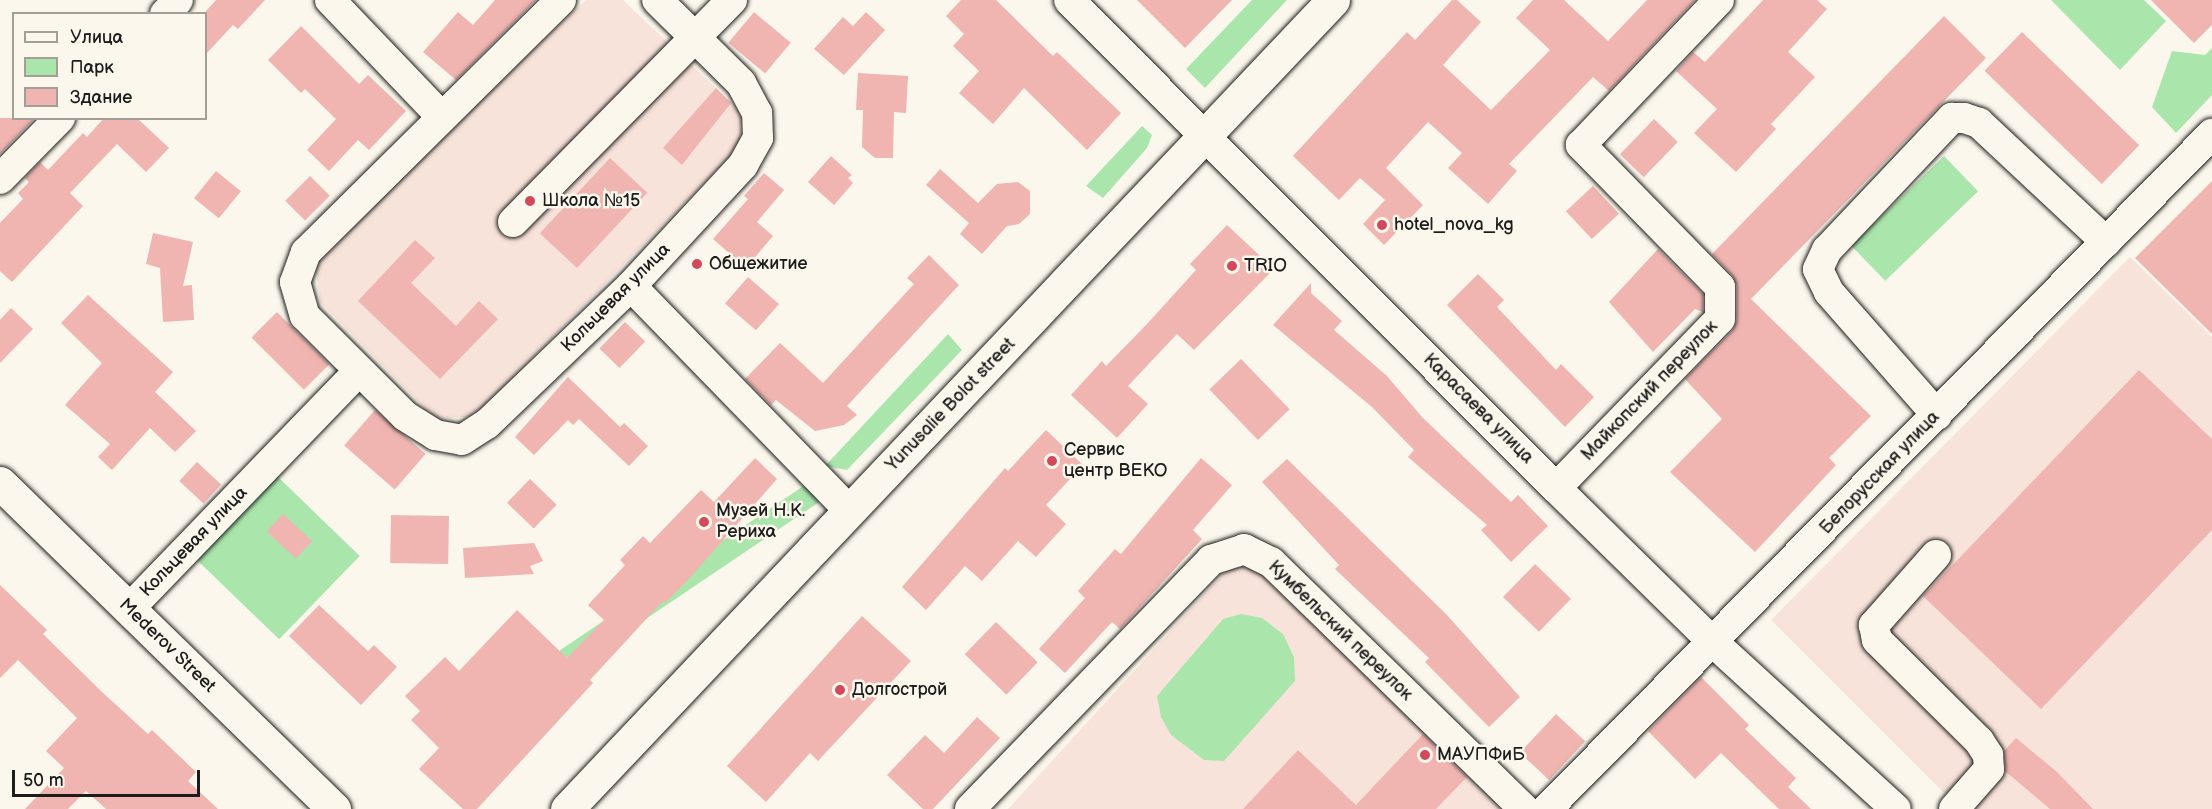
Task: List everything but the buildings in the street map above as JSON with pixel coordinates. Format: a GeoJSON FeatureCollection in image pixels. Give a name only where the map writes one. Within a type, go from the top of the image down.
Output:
{"type":"FeatureCollection","features":[{"type":"Feature","properties":{"kind":"main road","name":"Yunusalie Bolot street"},"geometry":{"type":"LineString","coordinates":[[567,809],[1333,0]]}},
{"type":"Feature","properties":{"kind":"main road","name":"Mederov Street"},"geometry":{"type":"LineString","coordinates":[[0,483],[334,809]]}},
{"type":"Feature","properties":{"kind":"street"},"geometry":{"type":"LineString","coordinates":[[167,12],[178,0]]}},
{"type":"Feature","properties":{"kind":"street"},"geometry":{"type":"LineString","coordinates":[[330,0],[442,117]]}},
{"type":"Feature","properties":{"kind":"street","name":"Кольцевая улица"},"geometry":{"type":"LineString","coordinates":[[561,0],[306,252],[295,282],[305,316],[359,372],[435,435],[462,440],[487,424],[631,286],[743,165],[758,138],[758,113],[741,83],[657,0]]}},
{"type":"Feature","properties":{"kind":"street"},"geometry":{"type":"LineString","coordinates":[[513,222],[732,0]]}},
{"type":"Feature","properties":{"kind":"street","name":"Карасаева улица"},"geometry":{"type":"LineString","coordinates":[[1069,0],[1714,643],[1896,809]]}},
{"type":"Feature","properties":{"kind":"street","name":"Майкопский переулок"},"geometry":{"type":"LineString","coordinates":[[1556,488],[1720,319],[1720,287],[1581,145],[1719,0]]}},
{"type":"Feature","properties":{"kind":"street"},"geometry":{"type":"LineString","coordinates":[[1936,415],[1829,292],[1818,269],[1827,249],[1952,118],[1979,123],[2106,242]]}},
{"type":"Feature","properties":{"kind":"street"},"geometry":{"type":"LineString","coordinates":[[0,179],[58,120]]}},
{"type":"Feature","properties":{"kind":"street","name":"Белорусская улица"},"geometry":{"type":"LineString","coordinates":[[1546,809],[1714,643],[2212,134]]}},
{"type":"Feature","properties":{"kind":"street"},"geometry":{"type":"LineString","coordinates":[[631,286],[850,511]]}},
{"type":"Feature","properties":{"kind":"street","name":"Кольцевая улица"},"geometry":{"type":"LineString","coordinates":[[129,609],[359,372]]}},
{"type":"Feature","properties":{"kind":"street","name":"Кумбельский переулок"},"geometry":{"type":"LineString","coordinates":[[970,809],[1211,560],[1244,549],[1270,562],[1524,809]]}},
{"type":"Feature","properties":{"kind":"street"},"geometry":{"type":"LineString","coordinates":[[1936,555],[1874,625],[1877,640],[1979,741],[1988,755],[1989,769],[1954,809]]}},
{"type":"Feature","properties":{"kind":"shaded area","name":"Школа №15"},"geometry":{"type":"Polygon","coordinates":[[[586,0],[623,0],[741,112],[740,146],[475,416],[436,419],[320,302],[315,257],[586,0]]]}},
{"type":"Feature","properties":{"kind":"shaded area"},"geometry":{"type":"Polygon","coordinates":[[[2130,257],[2212,337],[2212,809],[1960,809],[1771,620],[2130,257]]]}},
{"type":"Feature","properties":{"kind":"shaded area"},"geometry":{"type":"Polygon","coordinates":[[[1239,556],[1265,568],[1512,809],[1008,809],[1239,556]]]}},
{"type":"Feature","properties":{"kind":"green space"},"geometry":{"type":"Polygon","coordinates":[[[1252,0],[1287,0],[1205,88],[1186,69],[1252,0]]]}},
{"type":"Feature","properties":{"kind":"green space"},"geometry":{"type":"Polygon","coordinates":[[[2051,0],[2144,0],[2166,21],[2120,70],[2051,0]]]}},
{"type":"Feature","properties":{"kind":"green space"},"geometry":{"type":"Polygon","coordinates":[[[2212,48],[2212,95],[2176,133],[2152,107],[2172,51],[2205,55],[2212,48]]]}},
{"type":"Feature","properties":{"kind":"green space"},"geometry":{"type":"Polygon","coordinates":[[[1142,126],[1152,135],[1147,148],[1103,198],[1086,186],[1142,126]]]}},
{"type":"Feature","properties":{"kind":"green space"},"geometry":{"type":"Polygon","coordinates":[[[1944,156],[1978,191],[1885,281],[1851,246],[1944,156]]]}},
{"type":"Feature","properties":{"kind":"green space"},"geometry":{"type":"Polygon","coordinates":[[[948,334],[962,350],[847,470],[825,466],[948,334]]]}},
{"type":"Feature","properties":{"kind":"green space"},"geometry":{"type":"Polygon","coordinates":[[[277,476],[360,556],[279,639],[196,559],[277,476]]]}},
{"type":"Feature","properties":{"kind":"green space"},"geometry":{"type":"Polygon","coordinates":[[[808,483],[820,501],[451,751],[438,732],[808,483]]]}},
{"type":"Feature","properties":{"kind":"green space"},"geometry":{"type":"Polygon","coordinates":[[[1241,614],[1262,618],[1283,634],[1294,657],[1295,681],[1224,761],[1204,760],[1171,735],[1161,717],[1157,696],[1223,619],[1241,614]]]}},
{"type":"Feature","properties":{"kind":"place","name":"Школа №15"},"geometry":{"type":"Point","coordinates":[530,201]}},
{"type":"Feature","properties":{"kind":"place","name":"hotel_nova_kg"},"geometry":{"type":"Point","coordinates":[1382,225]}},
{"type":"Feature","properties":{"kind":"place","name":"Общежитие"},"geometry":{"type":"Point","coordinates":[697,264]}},
{"type":"Feature","properties":{"kind":"place","name":"TRIO"},"geometry":{"type":"Point","coordinates":[1232,266]}},
{"type":"Feature","properties":{"kind":"place","name":"Сервис центр BEKO"},"geometry":{"type":"Point","coordinates":[1052,461]}},
{"type":"Feature","properties":{"kind":"place","name":"Музей Н.К. Рериха"},"geometry":{"type":"Point","coordinates":[704,522]}},
{"type":"Feature","properties":{"kind":"place","name":"Долгострой"},"geometry":{"type":"Point","coordinates":[840,690]}},
{"type":"Feature","properties":{"kind":"place","name":"МАУПФиБ"},"geometry":{"type":"Point","coordinates":[1425,755]}}]}
